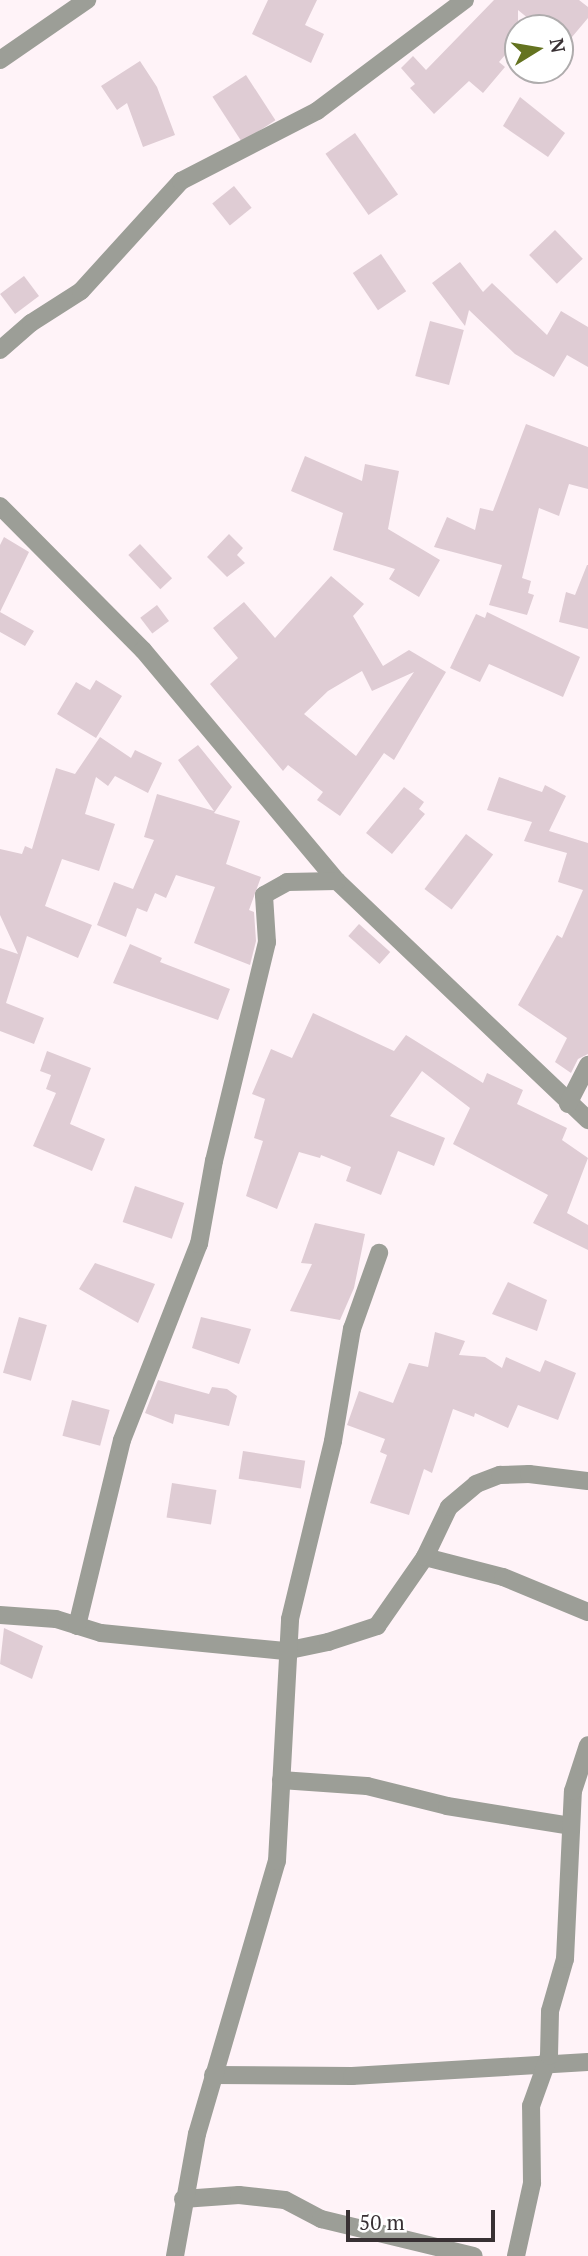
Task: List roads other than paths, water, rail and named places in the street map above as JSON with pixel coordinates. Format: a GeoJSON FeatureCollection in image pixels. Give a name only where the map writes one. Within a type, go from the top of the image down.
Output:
{"type":"FeatureCollection","features":[{"type":"Feature","properties":{"kind":"street"},"geometry":{"type":"LineString","coordinates":[[0,60],[87,0]]}},
{"type":"Feature","properties":{"kind":"street"},"geometry":{"type":"LineString","coordinates":[[0,350],[31,323],[82,291],[181,181],[317,111],[466,0]]}},
{"type":"Feature","properties":{"kind":"street"},"geometry":{"type":"LineString","coordinates":[[0,506],[144,650],[337,881],[588,1121]]}},
{"type":"Feature","properties":{"kind":"street"},"geometry":{"type":"LineString","coordinates":[[77,1626],[122,1440],[199,1244],[214,1161],[267,942],[264,895],[287,882],[337,881]]}},
{"type":"Feature","properties":{"kind":"street"},"geometry":{"type":"LineString","coordinates":[[568,1104],[588,1065]]}},
{"type":"Feature","properties":{"kind":"street"},"geometry":{"type":"LineString","coordinates":[[176,2256],[183,2199],[213,2075],[277,1861],[285,1651],[304,1552],[333,1441],[352,1329],[379,1253]]}},
{"type":"Feature","properties":{"kind":"street"},"geometry":{"type":"LineString","coordinates":[[0,1615],[77,1626],[101,1633],[285,1651],[377,1626],[425,1557],[449,1507],[476,1484],[500,1475],[529,1474],[588,1481]]}},
{"type":"Feature","properties":{"kind":"street"},"geometry":{"type":"LineString","coordinates":[[425,1557],[503,1577],[588,1612]]}},
{"type":"Feature","properties":{"kind":"street"},"geometry":{"type":"LineString","coordinates":[[516,2256],[532,2183],[531,2106],[545,2066],[550,2011],[565,1959],[573,1791],[588,1745]]}},
{"type":"Feature","properties":{"kind":"street"},"geometry":{"type":"LineString","coordinates":[[281,1780],[367,1786],[447,1806],[570,1826]]}},
{"type":"Feature","properties":{"kind":"street"},"geometry":{"type":"LineString","coordinates":[[213,2075],[352,2076],[588,2062]]}},
{"type":"Feature","properties":{"kind":"street"},"geometry":{"type":"LineString","coordinates":[[183,2199],[239,2195],[285,2200],[321,2219],[406,2248],[474,2256]]}}]}
